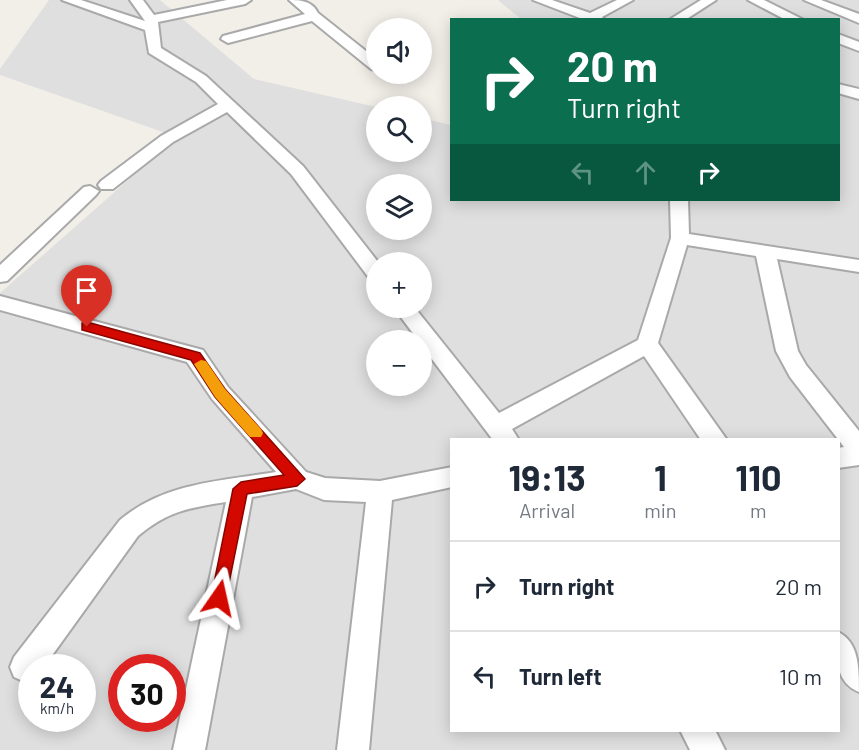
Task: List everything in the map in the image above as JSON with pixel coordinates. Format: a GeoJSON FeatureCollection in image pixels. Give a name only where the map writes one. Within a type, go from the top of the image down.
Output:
{"type":"FeatureCollection","features":[{"type":"Feature","properties":{"kind":"street"},"geometry":{"type":"LineString","coordinates":[[68,0],[152,24],[245,0]]}},
{"type":"Feature","properties":{"kind":"street"},"geometry":{"type":"LineString","coordinates":[[136,0],[152,24],[154,50],[201,79],[297,170],[366,260]]}},
{"type":"Feature","properties":{"kind":"street"},"geometry":{"type":"LineString","coordinates":[[295,0],[366,58]]}},
{"type":"Feature","properties":{"kind":"street"},"geometry":{"type":"LineString","coordinates":[[539,0],[595,18],[627,0]]}},
{"type":"Feature","properties":{"kind":"street"},"geometry":{"type":"LineString","coordinates":[[678,18],[710,0]]}},
{"type":"Feature","properties":{"kind":"street"},"geometry":{"type":"LineString","coordinates":[[754,0],[794,18]]}},
{"type":"Feature","properties":{"kind":"street"},"geometry":{"type":"LineString","coordinates":[[810,0],[859,19]]}},
{"type":"Feature","properties":{"kind":"street"},"geometry":{"type":"LineString","coordinates":[[228,39],[307,19],[312,15]]}},
{"type":"Feature","properties":{"kind":"street"},"geometry":{"type":"LineString","coordinates":[[840,39],[859,47]]}},
{"type":"Feature","properties":{"kind":"street"},"geometry":{"type":"LineString","coordinates":[[840,89],[859,94]]}},
{"type":"Feature","properties":{"kind":"street"},"geometry":{"type":"LineString","coordinates":[[0,276],[98,188],[167,140],[227,105]]}},
{"type":"Feature","properties":{"kind":"street"},"geometry":{"type":"LineString","coordinates":[[412,318],[502,433],[647,344],[680,238],[679,201]]}},
{"type":"Feature","properties":{"kind":"street"},"geometry":{"type":"LineString","coordinates":[[680,238],[859,266]]}},
{"type":"Feature","properties":{"kind":"street"},"geometry":{"type":"LineString","coordinates":[[765,251],[787,351],[798,371],[859,448]]}},
{"type":"Feature","properties":{"kind":"street"},"geometry":{"type":"LineString","coordinates":[[0,303],[195,356],[225,400],[297,479],[324,489],[380,492],[450,477]]}},
{"type":"Feature","properties":{"kind":"street"},"geometry":{"type":"LineString","coordinates":[[647,344],[714,438]]}},
{"type":"Feature","properties":{"kind":"street"},"geometry":{"type":"LineString","coordinates":[[840,458],[859,455]]}},
{"type":"Feature","properties":{"kind":"street"},"geometry":{"type":"LineString","coordinates":[[35,654],[129,528],[148,512],[177,499],[297,479]]}},
{"type":"Feature","properties":{"kind":"street"},"geometry":{"type":"LineString","coordinates":[[189,750],[241,489]]}},
{"type":"Feature","properties":{"kind":"street"},"geometry":{"type":"LineString","coordinates":[[353,750],[380,492]]}},
{"type":"Feature","properties":{"kind":"street"},"geometry":{"type":"LineString","coordinates":[[840,649],[859,677]]}},
{"type":"Feature","properties":{"kind":"street"},"geometry":{"type":"LineString","coordinates":[[697,732],[709,750]]}},
{"type":"Feature","properties":{"kind":"shaded area"},"geometry":{"type":"Polygon","coordinates":[[[49,0],[160,0],[254,79],[366,105],[366,162],[432,162],[432,120],[450,125],[450,201],[840,201],[840,18],[520,18],[498,0],[859,0],[859,750],[0,750],[0,293],[177,137],[0,75],[0,69],[49,0]]]}},
{"type":"Feature","properties":{"kind":"slow traffic"},"geometry":{"type":"LineString","coordinates":[[201,364],[220,393],[255,433]]}},
{"type":"Feature","properties":{"kind":"route"},"geometry":{"type":"LineString","coordinates":[[87,327],[195,356],[220,393],[297,479],[241,489],[219,598]]}}]}
